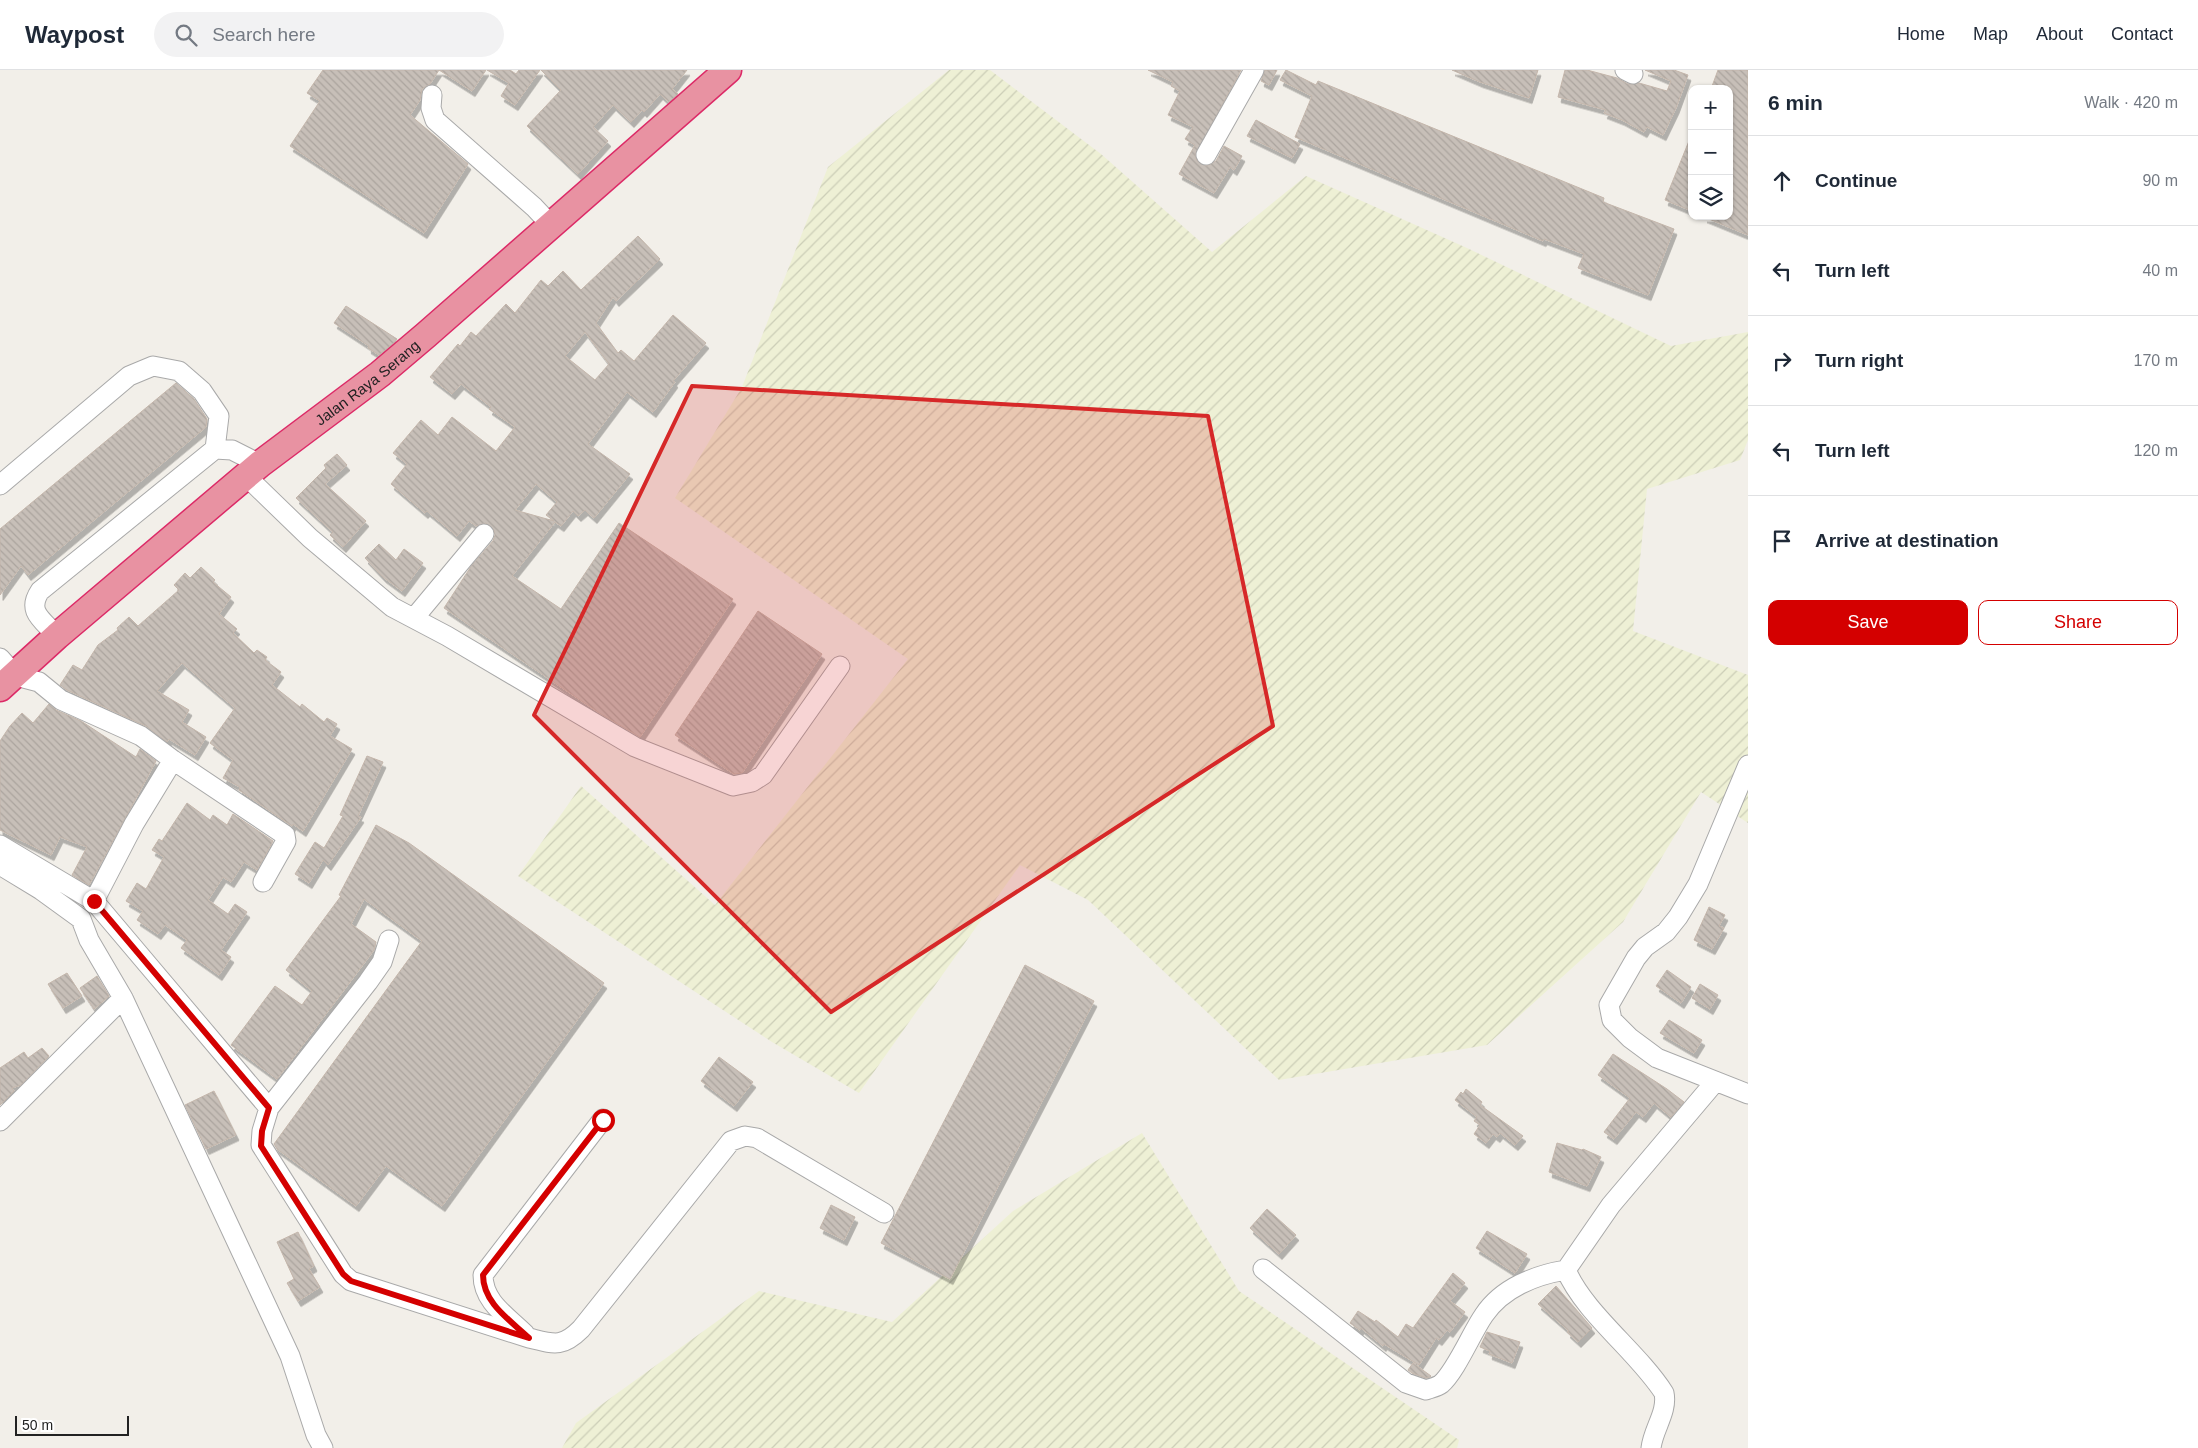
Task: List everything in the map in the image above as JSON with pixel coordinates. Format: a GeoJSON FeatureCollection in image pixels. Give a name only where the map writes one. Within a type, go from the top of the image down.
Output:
{"type":"FeatureCollection","features":[{"type":"Feature","properties":{"kind":"highway","name":"Jalan Raya Serang"},"geometry":{"type":"LineString","coordinates":[[5,674],[57,636],[253,470],[380,374],[728,70]]}},
{"type":"Feature","properties":{"kind":"street"},"geometry":{"type":"LineString","coordinates":[[1206,156],[1254,70]]}},
{"type":"Feature","properties":{"kind":"street"},"geometry":{"type":"LineString","coordinates":[[432,95],[431,108],[435,120],[534,207],[551,225]]}},
{"type":"Feature","properties":{"kind":"street"},"geometry":{"type":"LineString","coordinates":[[0,485],[129,376],[153,366],[178,371],[202,391],[219,416],[214,449],[40,591],[34,601],[34,610],[57,636]]}},
{"type":"Feature","properties":{"kind":"street"},"geometry":{"type":"LineString","coordinates":[[214,449],[232,450],[253,470],[310,538],[373,594],[392,607],[447,636],[635,747],[733,786],[752,782],[763,775],[840,666]]}},
{"type":"Feature","properties":{"kind":"street"},"geometry":{"type":"LineString","coordinates":[[414,618],[484,534]]}},
{"type":"Feature","properties":{"kind":"street"},"geometry":{"type":"LineString","coordinates":[[5,674],[39,682],[61,700],[140,736],[285,835],[286,841],[264,882]]}},
{"type":"Feature","properties":{"kind":"street"},"geometry":{"type":"LineString","coordinates":[[94,901],[134,824],[173,760]]}},
{"type":"Feature","properties":{"kind":"street"},"geometry":{"type":"LineString","coordinates":[[1748,765],[1698,884],[1678,917],[1666,932],[1645,947],[1636,958],[1609,1006],[1612,1020],[1630,1038],[1657,1058],[1748,1094]]}},
{"type":"Feature","properties":{"kind":"street"},"geometry":{"type":"LineString","coordinates":[[0,845],[94,901],[269,1108]]}},
{"type":"Feature","properties":{"kind":"street"},"geometry":{"type":"LineString","coordinates":[[0,865],[41,890],[81,919],[89,940],[123,998],[290,1356],[316,1435],[323,1448]]}},
{"type":"Feature","properties":{"kind":"street"},"geometry":{"type":"LineString","coordinates":[[389,940],[382,962],[368,982],[269,1108],[262,1131],[261,1146],[343,1274],[351,1281],[529,1338],[553,1344],[570,1340],[581,1329],[731,1141],[745,1136],[757,1138],[884,1213]]}},
{"type":"Feature","properties":{"kind":"street"},"geometry":{"type":"LineString","coordinates":[[0,1121],[123,998]]}},
{"type":"Feature","properties":{"kind":"street"},"geometry":{"type":"LineString","coordinates":[[1263,1270],[1406,1383],[1426,1390],[1440,1384],[1485,1313],[1507,1292],[1545,1274],[1566,1270],[1611,1205],[1715,1082]]}},
{"type":"Feature","properties":{"kind":"street"},"geometry":{"type":"LineString","coordinates":[[529,1338],[491,1303],[483,1286],[483,1275],[603,1120]]}},
{"type":"Feature","properties":{"kind":"street"},"geometry":{"type":"LineString","coordinates":[[1566,1270],[1588,1302],[1664,1393],[1666,1403],[1654,1430],[1651,1448]]}},
{"type":"Feature","properties":{"kind":"highlighted area"},"geometry":{"type":"Polygon","coordinates":[[[692,386],[1208,416],[1273,726],[831,1012],[534,715],[692,386]]]}},
{"type":"Feature","properties":{"kind":"green space"},"geometry":{"type":"Polygon","coordinates":[[[949,70],[990,70],[1101,154],[1212,252],[1306,176],[1467,248],[1671,346],[1748,332],[1748,440],[1740,460],[1647,489],[1633,631],[1748,675],[1748,823],[1701,792],[1623,922],[1487,1045],[1279,1080],[1088,900],[1020,865],[859,1093],[772,1042],[518,876],[581,786],[715,905],[908,659],[675,498],[742,387],[828,167],[949,70]]]}},
{"type":"Feature","properties":{"kind":"green space"},"geometry":{"type":"Polygon","coordinates":[[[1142,1133],[1239,1291],[1459,1440],[1457,1448],[562,1448],[576,1423],[759,1291],[892,1322],[1013,1211],[1142,1133]]]}},
{"type":"Feature","properties":{"kind":"building"},"geometry":{"type":"Polygon","coordinates":[[[323,70],[439,70],[430,84],[422,89],[420,100],[410,115],[468,164],[424,233],[290,146],[320,101],[307,93],[323,70]]]}},
{"type":"Feature","properties":{"kind":"building"},"geometry":{"type":"Polygon","coordinates":[[[439,70],[486,70],[472,91],[439,70]]]}},
{"type":"Feature","properties":{"kind":"building"},"geometry":{"type":"Polygon","coordinates":[[[487,70],[510,70],[516,74],[519,70],[540,70],[515,105],[501,96],[509,83],[487,70]]]}},
{"type":"Feature","properties":{"kind":"building"},"geometry":{"type":"Polygon","coordinates":[[[541,70],[687,70],[672,89],[678,94],[669,102],[660,94],[644,112],[642,110],[631,122],[613,105],[593,127],[608,141],[578,174],[527,126],[561,90],[541,70]]]}},
{"type":"Feature","properties":{"kind":"building"},"geometry":{"type":"Polygon","coordinates":[[[1148,70],[1241,70],[1195,155],[1197,161],[1206,166],[1216,161],[1224,146],[1242,156],[1234,170],[1230,167],[1214,193],[1179,174],[1195,145],[1185,139],[1193,127],[1168,115],[1180,91],[1171,86],[1173,82],[1148,70]]]}},
{"type":"Feature","properties":{"kind":"building"},"geometry":{"type":"Polygon","coordinates":[[[1265,70],[1277,70],[1269,85],[1261,81],[1265,70]]]}},
{"type":"Feature","properties":{"kind":"building"},"geometry":{"type":"Polygon","coordinates":[[[1286,70],[1316,85],[1318,81],[1604,198],[1603,202],[1674,229],[1648,295],[1578,268],[1584,254],[1544,239],[1543,241],[1295,137],[1312,96],[1280,80],[1286,70]]]}},
{"type":"Feature","properties":{"kind":"building"},"geometry":{"type":"Polygon","coordinates":[[[1452,70],[1538,70],[1529,98],[1480,82],[1452,70]]]}},
{"type":"Feature","properties":{"kind":"building"},"geometry":{"type":"Polygon","coordinates":[[[1565,70],[1587,70],[1617,78],[1628,84],[1639,83],[1667,91],[1671,81],[1645,70],[1674,70],[1688,75],[1676,108],[1663,135],[1647,127],[1644,132],[1604,113],[1606,110],[1558,97],[1565,70]]]}},
{"type":"Feature","properties":{"kind":"building"},"geometry":{"type":"Polygon","coordinates":[[[1718,70],[1748,70],[1748,235],[1711,220],[1733,220],[1733,85],[1712,85],[1718,70]]]}},
{"type":"Feature","properties":{"kind":"building"},"geometry":{"type":"Polygon","coordinates":[[[1256,120],[1300,144],[1292,158],[1247,136],[1256,120]]]}},
{"type":"Feature","properties":{"kind":"building"},"geometry":{"type":"Polygon","coordinates":[[[1688,143],[1688,209],[1665,200],[1688,143]]]}},
{"type":"Feature","properties":{"kind":"building"},"geometry":{"type":"Polygon","coordinates":[[[638,236],[660,259],[616,301],[613,297],[596,323],[618,353],[621,350],[634,361],[673,315],[706,343],[673,381],[675,382],[653,412],[627,392],[588,444],[630,474],[594,518],[585,510],[578,516],[573,511],[561,526],[555,522],[512,576],[561,609],[619,523],[733,599],[640,737],[601,714],[444,608],[472,565],[493,541],[494,530],[486,523],[476,526],[469,521],[457,536],[427,511],[425,513],[391,484],[407,464],[393,453],[421,420],[438,435],[452,417],[496,451],[515,427],[489,409],[491,407],[461,384],[452,394],[430,377],[458,344],[460,346],[471,332],[476,336],[506,304],[515,313],[541,280],[548,286],[563,271],[581,290],[638,236]],[[585,332],[565,356],[595,380],[609,364],[585,332]],[[536,484],[515,510],[554,521],[546,515],[557,502],[536,484]]]}},
{"type":"Feature","properties":{"kind":"building"},"geometry":{"type":"Polygon","coordinates":[[[346,306],[397,339],[395,342],[379,355],[368,348],[369,346],[334,323],[346,306]]]}},
{"type":"Feature","properties":{"kind":"building"},"geometry":{"type":"Polygon","coordinates":[[[176,383],[194,399],[207,419],[206,427],[28,575],[21,566],[0,595],[0,529],[176,383]]]}},
{"type":"Feature","properties":{"kind":"building"},"geometry":{"type":"Polygon","coordinates":[[[337,454],[347,465],[325,484],[366,521],[343,547],[330,535],[333,532],[296,498],[326,468],[324,465],[337,454]]]}},
{"type":"Feature","properties":{"kind":"building"},"geometry":{"type":"Polygon","coordinates":[[[379,544],[396,560],[404,549],[423,563],[402,591],[383,577],[365,558],[379,544]]]}},
{"type":"Feature","properties":{"kind":"building"},"geometry":{"type":"Polygon","coordinates":[[[201,567],[215,580],[213,582],[231,597],[219,614],[237,629],[233,633],[254,653],[257,650],[267,657],[265,660],[281,672],[272,685],[300,707],[302,704],[324,722],[327,718],[337,724],[330,736],[352,749],[303,831],[293,824],[292,826],[239,790],[240,787],[223,778],[233,760],[210,743],[235,708],[182,663],[157,691],[189,710],[182,722],[206,737],[195,755],[169,739],[167,742],[146,726],[67,690],[60,685],[73,665],[82,670],[98,645],[118,630],[117,628],[129,617],[138,626],[179,590],[174,585],[185,573],[190,578],[201,567]]]}},
{"type":"Feature","properties":{"kind":"building"},"geometry":{"type":"Polygon","coordinates":[[[758,611],[822,654],[742,773],[734,774],[675,735],[758,611]]]}},
{"type":"Feature","properties":{"kind":"building"},"geometry":{"type":"Polygon","coordinates":[[[49,704],[56,710],[81,721],[136,757],[140,749],[156,761],[89,885],[72,875],[87,847],[60,837],[51,855],[0,830],[0,741],[22,713],[33,723],[49,704]]]}},
{"type":"Feature","properties":{"kind":"building"},"geometry":{"type":"Polygon","coordinates":[[[367,756],[383,762],[358,816],[361,817],[328,865],[323,860],[309,883],[295,874],[315,842],[324,848],[343,816],[340,815],[367,756]]]}},
{"type":"Feature","properties":{"kind":"building"},"geometry":{"type":"Polygon","coordinates":[[[187,803],[210,820],[213,815],[227,825],[233,814],[273,841],[257,870],[244,862],[231,882],[223,877],[208,900],[228,914],[235,904],[247,912],[221,950],[231,957],[219,975],[181,948],[187,940],[165,925],[158,934],[137,920],[143,911],[126,901],[137,883],[146,889],[164,857],[152,850],[159,839],[162,841],[187,803]]]}},
{"type":"Feature","properties":{"kind":"building"},"geometry":{"type":"Polygon","coordinates":[[[376,825],[409,843],[604,983],[442,1206],[386,1166],[356,1206],[277,1149],[274,1144],[422,941],[364,899],[351,924],[376,942],[374,950],[277,1079],[231,1045],[275,986],[302,1005],[312,991],[286,970],[341,896],[339,895],[376,825]]]}},
{"type":"Feature","properties":{"kind":"building"},"geometry":{"type":"Polygon","coordinates":[[[1709,907],[1725,915],[1719,926],[1724,928],[1712,949],[1694,940],[1709,907]]]}},
{"type":"Feature","properties":{"kind":"building"},"geometry":{"type":"Polygon","coordinates":[[[1025,965],[1094,1001],[950,1279],[881,1243],[1025,965]]]}},
{"type":"Feature","properties":{"kind":"building"},"geometry":{"type":"Polygon","coordinates":[[[1667,970],[1691,987],[1681,1003],[1656,986],[1667,970]]]}},
{"type":"Feature","properties":{"kind":"building"},"geometry":{"type":"Polygon","coordinates":[[[67,973],[82,996],[63,1008],[48,984],[67,973]]]}},
{"type":"Feature","properties":{"kind":"building"},"geometry":{"type":"Polygon","coordinates":[[[97,976],[109,996],[94,1009],[80,988],[97,976]]]}},
{"type":"Feature","properties":{"kind":"building"},"geometry":{"type":"Polygon","coordinates":[[[1700,984],[1718,995],[1710,1009],[1692,998],[1700,984]]]}},
{"type":"Feature","properties":{"kind":"building"},"geometry":{"type":"Polygon","coordinates":[[[1669,1020],[1702,1040],[1694,1053],[1660,1033],[1669,1020]]]}},
{"type":"Feature","properties":{"kind":"building"},"geometry":{"type":"Polygon","coordinates":[[[42,1048],[49,1056],[21,1085],[12,1088],[14,1091],[0,1105],[0,1068],[24,1052],[28,1058],[42,1048]]]}},
{"type":"Feature","properties":{"kind":"building"},"geometry":{"type":"Polygon","coordinates":[[[1613,1054],[1684,1102],[1671,1117],[1654,1103],[1643,1117],[1636,1112],[1614,1139],[1604,1132],[1630,1098],[1598,1075],[1613,1054]]]}},
{"type":"Feature","properties":{"kind":"building"},"geometry":{"type":"Polygon","coordinates":[[[719,1057],[753,1082],[734,1106],[701,1081],[719,1057]]]}},
{"type":"Feature","properties":{"kind":"building"},"geometry":{"type":"Polygon","coordinates":[[[1466,1089],[1482,1102],[1480,1105],[1523,1136],[1515,1145],[1500,1133],[1497,1137],[1493,1134],[1486,1143],[1474,1134],[1480,1125],[1474,1121],[1477,1117],[1455,1100],[1466,1089]]]}},
{"type":"Feature","properties":{"kind":"building"},"geometry":{"type":"Polygon","coordinates":[[[214,1091],[236,1135],[206,1149],[185,1105],[214,1091]]]}},
{"type":"Feature","properties":{"kind":"building"},"geometry":{"type":"Polygon","coordinates":[[[1557,1143],[1583,1149],[1601,1157],[1587,1186],[1549,1172],[1557,1143]]]}},
{"type":"Feature","properties":{"kind":"building"},"geometry":{"type":"Polygon","coordinates":[[[831,1205],[855,1217],[844,1240],[820,1228],[831,1205]]]}},
{"type":"Feature","properties":{"kind":"building"},"geometry":{"type":"Polygon","coordinates":[[[1267,1209],[1296,1235],[1279,1254],[1250,1228],[1267,1209]]]}},
{"type":"Feature","properties":{"kind":"building"},"geometry":{"type":"Polygon","coordinates":[[[1487,1231],[1527,1254],[1515,1273],[1476,1248],[1487,1231]]]}},
{"type":"Feature","properties":{"kind":"building"},"geometry":{"type":"Polygon","coordinates":[[[298,1232],[314,1266],[309,1269],[320,1287],[298,1301],[287,1283],[294,1279],[277,1242],[298,1232]]]}},
{"type":"Feature","properties":{"kind":"building"},"geometry":{"type":"Polygon","coordinates":[[[1453,1273],[1465,1283],[1450,1301],[1465,1312],[1450,1332],[1447,1330],[1439,1340],[1436,1338],[1419,1365],[1384,1344],[1383,1346],[1361,1328],[1360,1330],[1350,1323],[1358,1311],[1375,1322],[1376,1320],[1398,1337],[1406,1324],[1413,1328],[1453,1273]]]}},
{"type":"Feature","properties":{"kind":"building"},"geometry":{"type":"Polygon","coordinates":[[[1556,1286],[1592,1328],[1578,1342],[1567,1332],[1569,1331],[1538,1304],[1556,1286]]]}},
{"type":"Feature","properties":{"kind":"building"},"geometry":{"type":"Polygon","coordinates":[[[1487,1332],[1520,1342],[1512,1363],[1489,1354],[1490,1351],[1480,1347],[1487,1332]]]}},
{"type":"Feature","properties":{"kind":"building"},"geometry":{"type":"Polygon","coordinates":[[[1413,1363],[1431,1376],[1426,1378],[1412,1373],[1408,1370],[1413,1363]]]}},
{"type":"Feature","properties":{"kind":"route"},"geometry":{"type":"LineString","coordinates":[[94,901],[269,1108],[262,1131],[261,1146],[343,1274],[351,1281],[529,1338],[491,1303],[483,1286],[483,1275],[603,1120]]}}]}
